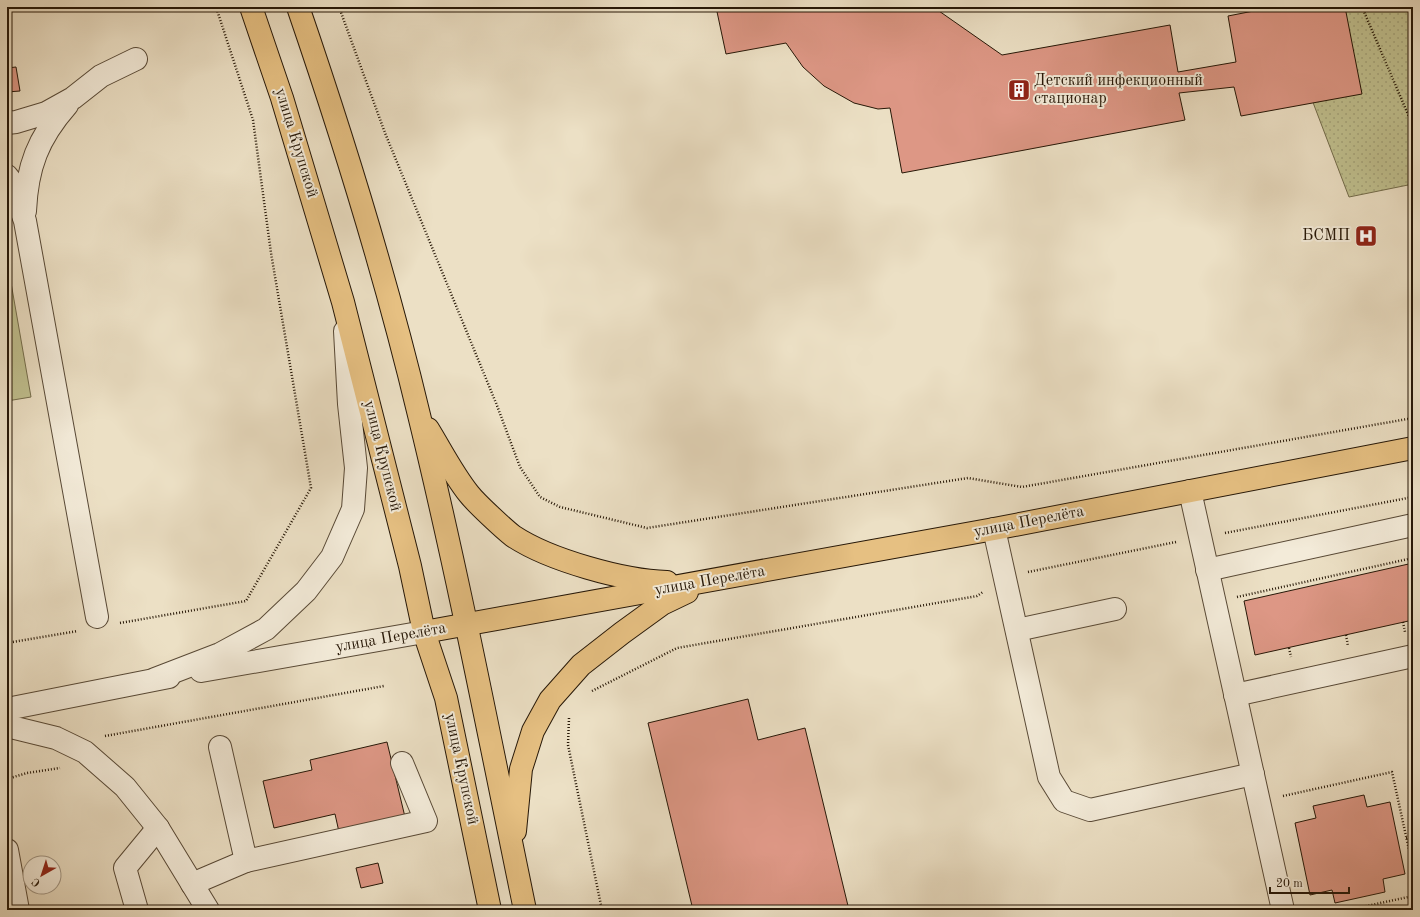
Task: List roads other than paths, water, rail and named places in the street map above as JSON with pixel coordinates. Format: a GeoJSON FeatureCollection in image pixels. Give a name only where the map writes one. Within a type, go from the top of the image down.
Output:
{"type":"FeatureCollection","features":[{"type":"Feature","properties":{"kind":"main road","name":"улица Крупской"},"geometry":{"type":"LineString","coordinates":[[251,7],[282,98],[343,302],[410,566],[424,632],[446,698],[490,910]]}},
{"type":"Feature","properties":{"kind":"main road"},"geometry":{"type":"LineString","coordinates":[[298,7],[327,92],[366,218],[419,414],[466,625],[525,910]]}},
{"type":"Feature","properties":{"kind":"main road"},"geometry":{"type":"LineString","coordinates":[[419,414],[469,494],[513,536],[553,556],[605,572],[655,582],[706,582]]}},
{"type":"Feature","properties":{"kind":"main road","name":"улица Перелёта"},"geometry":{"type":"LineString","coordinates":[[424,632],[994,529],[1413,448]]}},
{"type":"Feature","properties":{"kind":"main road"},"geometry":{"type":"LineString","coordinates":[[513,855],[521,769],[533,732],[550,700],[581,665],[622,633],[662,604],[706,582]]}},
{"type":"Feature","properties":{"kind":"street"},"geometry":{"type":"LineString","coordinates":[[7,123],[16,122],[46,113],[73,98],[101,76],[136,59]]}},
{"type":"Feature","properties":{"kind":"street"},"geometry":{"type":"LineString","coordinates":[[25,221],[26,186],[35,154],[50,124],[73,98]]}},
{"type":"Feature","properties":{"kind":"street"},"geometry":{"type":"LineString","coordinates":[[7,176],[11,181],[25,221],[98,624]]}},
{"type":"Feature","properties":{"kind":"street"},"geometry":{"type":"LineString","coordinates":[[155,679],[220,654],[266,628],[306,591],[332,557],[353,509],[356,468],[349,404],[343,302]]}},
{"type":"Feature","properties":{"kind":"street"},"geometry":{"type":"LineString","coordinates":[[1190,491],[1282,910]]}},
{"type":"Feature","properties":{"kind":"street"},"geometry":{"type":"LineString","coordinates":[[1207,570],[1413,525]]}},
{"type":"Feature","properties":{"kind":"street"},"geometry":{"type":"LineString","coordinates":[[994,529],[1049,777],[1064,801],[1090,810],[1253,774]]}},
{"type":"Feature","properties":{"kind":"street"},"geometry":{"type":"LineString","coordinates":[[1017,630],[1116,609]]}},
{"type":"Feature","properties":{"kind":"street","name":"улица Перелёта"},"geometry":{"type":"LineString","coordinates":[[7,709],[155,679],[424,632]]}},
{"type":"Feature","properties":{"kind":"street"},"geometry":{"type":"LineString","coordinates":[[1235,695],[1412,660]]}},
{"type":"Feature","properties":{"kind":"street"},"geometry":{"type":"LineString","coordinates":[[7,726],[56,738],[85,752],[125,788],[158,828],[208,910]]}},
{"type":"Feature","properties":{"kind":"street"},"geometry":{"type":"LineString","coordinates":[[220,747],[246,862]]}},
{"type":"Feature","properties":{"kind":"street"},"geometry":{"type":"LineString","coordinates":[[192,884],[246,862],[426,821],[402,763]]}},
{"type":"Feature","properties":{"kind":"street"},"geometry":{"type":"LineString","coordinates":[[137,910],[125,868],[158,828]]}},
{"type":"Feature","properties":{"kind":"street"},"geometry":{"type":"LineString","coordinates":[[7,850],[18,910]]}},
{"type":"Feature","properties":{"kind":"place","name":"Детский инфекционный стационар"},"geometry":{"type":"Point","coordinates":[1019,90]}},
{"type":"Feature","properties":{"kind":"place","name":"БСМП"},"geometry":{"type":"Point","coordinates":[1366,236]}}]}
